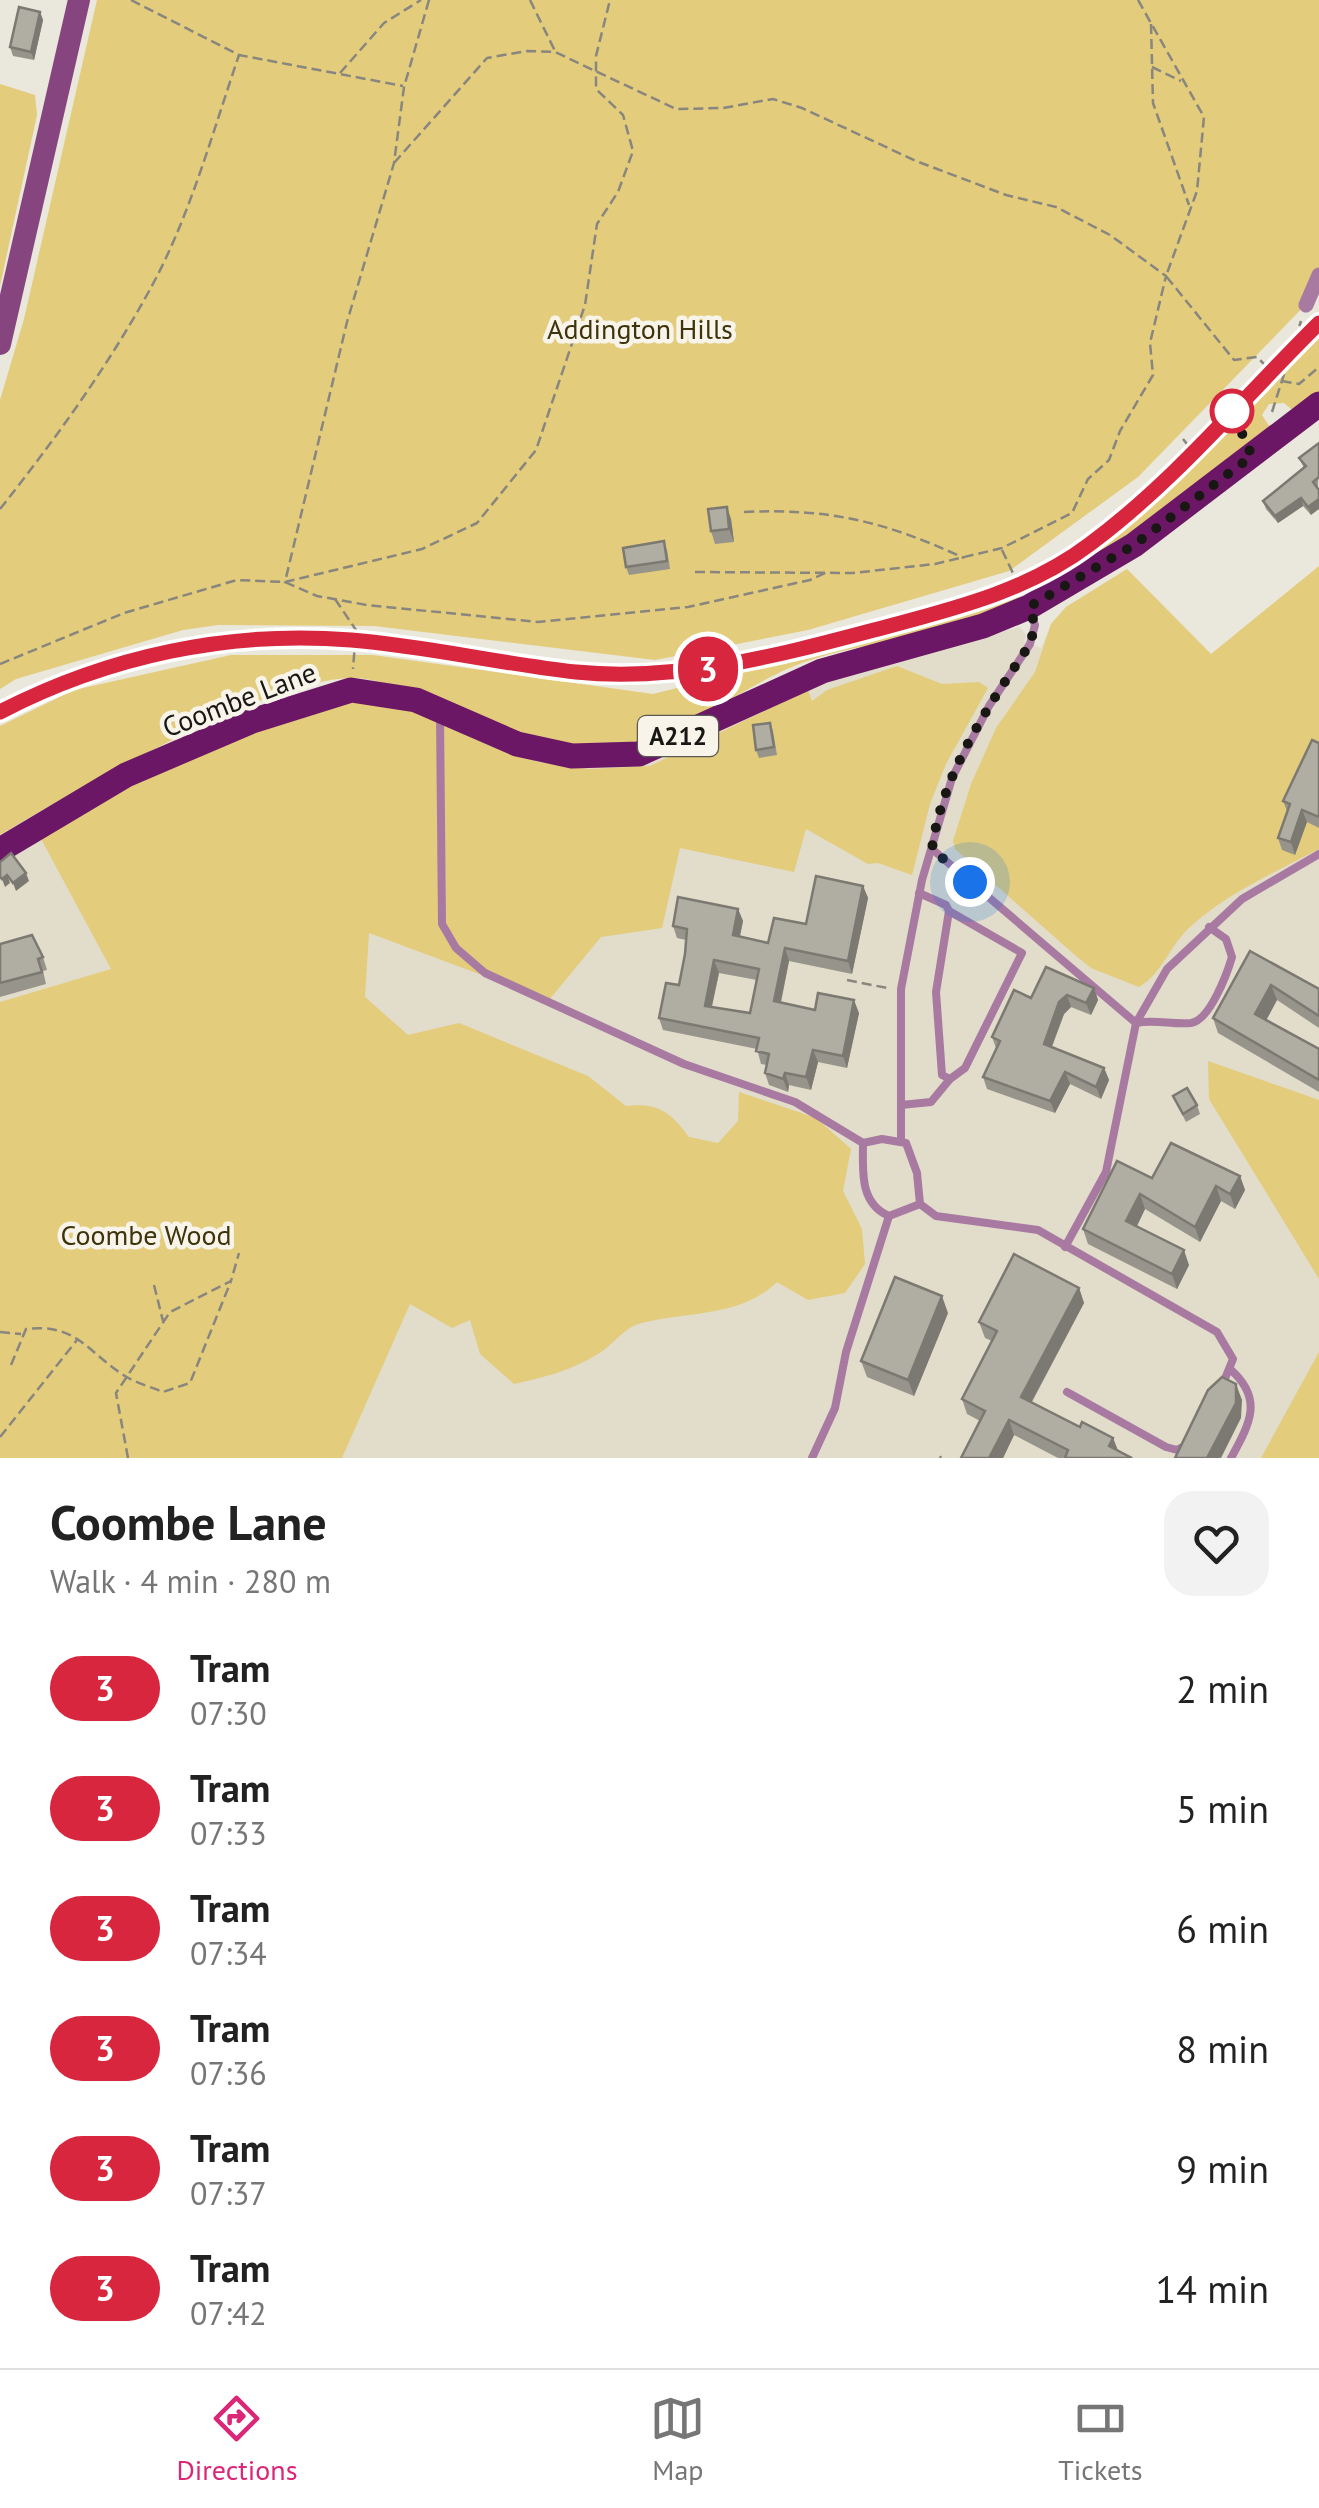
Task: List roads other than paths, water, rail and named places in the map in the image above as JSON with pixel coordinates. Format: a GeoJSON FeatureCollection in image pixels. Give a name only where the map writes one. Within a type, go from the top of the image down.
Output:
{"type":"FeatureCollection","features":[{"type":"Feature","properties":{"kind":"main road","name":"Coombe Lane"},"geometry":{"type":"LineString","coordinates":[[0,850],[126,776],[266,716],[350,690],[409,698],[517,744],[572,756],[639,754],[822,671],[983,626],[1029,607],[1134,545],[1319,404]]}},
{"type":"Feature","properties":{"kind":"street"},"geometry":{"type":"LineString","coordinates":[[0,344],[80,0]]}},
{"type":"Feature","properties":{"kind":"street"},"geometry":{"type":"LineString","coordinates":[[1306,305],[1319,275]]}},
{"type":"Feature","properties":{"kind":"lane"},"geometry":{"type":"LineString","coordinates":[[1029,607],[1035,625],[1030,644],[989,706],[942,802],[919,894],[901,989],[901,1139],[918,1173],[920,1204],[936,1216],[1038,1230],[1217,1332],[1233,1359],[1214,1394]]}},
{"type":"Feature","properties":{"kind":"lane"},"geometry":{"type":"LineString","coordinates":[[440,709],[442,924],[456,948],[486,973],[551,1006],[684,1064],[795,1102],[863,1143],[901,1139]]}},
{"type":"Feature","properties":{"kind":"lane"},"geometry":{"type":"LineString","coordinates":[[932,849],[1136,1024]]}},
{"type":"Feature","properties":{"kind":"lane"},"geometry":{"type":"LineString","coordinates":[[1065,1247],[1106,1172],[1136,1024],[1167,969],[1242,899],[1319,854]]}},
{"type":"Feature","properties":{"kind":"lane"},"geometry":{"type":"LineString","coordinates":[[900,1105],[931,1102],[965,1068],[1022,953],[946,905],[919,894]]}},
{"type":"Feature","properties":{"kind":"lane"},"geometry":{"type":"LineString","coordinates":[[950,911],[936,992],[942,1075],[950,1079]]}},
{"type":"Feature","properties":{"kind":"lane"},"geometry":{"type":"LineString","coordinates":[[1136,1024],[1154,1020],[1189,1023],[1202,1017],[1232,957],[1226,939],[1209,927]]}},
{"type":"Feature","properties":{"kind":"lane"},"geometry":{"type":"LineString","coordinates":[[863,1143],[864,1188],[880,1212],[888,1216],[920,1204]]}},
{"type":"Feature","properties":{"kind":"lane"},"geometry":{"type":"LineString","coordinates":[[812,1458],[835,1408],[846,1352],[888,1216]]}},
{"type":"Feature","properties":{"kind":"lane"},"geometry":{"type":"LineString","coordinates":[[1230,1369],[1251,1391],[1254,1402],[1252,1416],[1232,1458]]}},
{"type":"Feature","properties":{"kind":"lane"},"geometry":{"type":"LineString","coordinates":[[1068,1392],[1166,1447],[1177,1450],[1192,1443],[1196,1432]]}},
{"type":"Feature","properties":{"kind":"tram line"},"geometry":{"type":"LineString","coordinates":[[0,712],[118,664],[244,640],[360,640],[576,672],[654,674],[768,657],[936,613],[1016,586],[1090,544],[1180,466],[1319,323]]}},
{"type":"Feature","properties":{"kind":"tram line","name":"3"},"geometry":{"type":"LineString","coordinates":[[0,712],[73,678],[186,647],[211,644],[328,638],[576,672],[671,673],[784,654],[954,609],[1019,585],[1090,544],[1152,490],[1319,323]]}},
{"type":"Feature","properties":{"kind":"park label","name":"Addington Hills"},"geometry":{"type":"Point","coordinates":[640,328]}},
{"type":"Feature","properties":{"kind":"park label","name":"Coombe Wood"},"geometry":{"type":"Point","coordinates":[146,1234]}}]}
